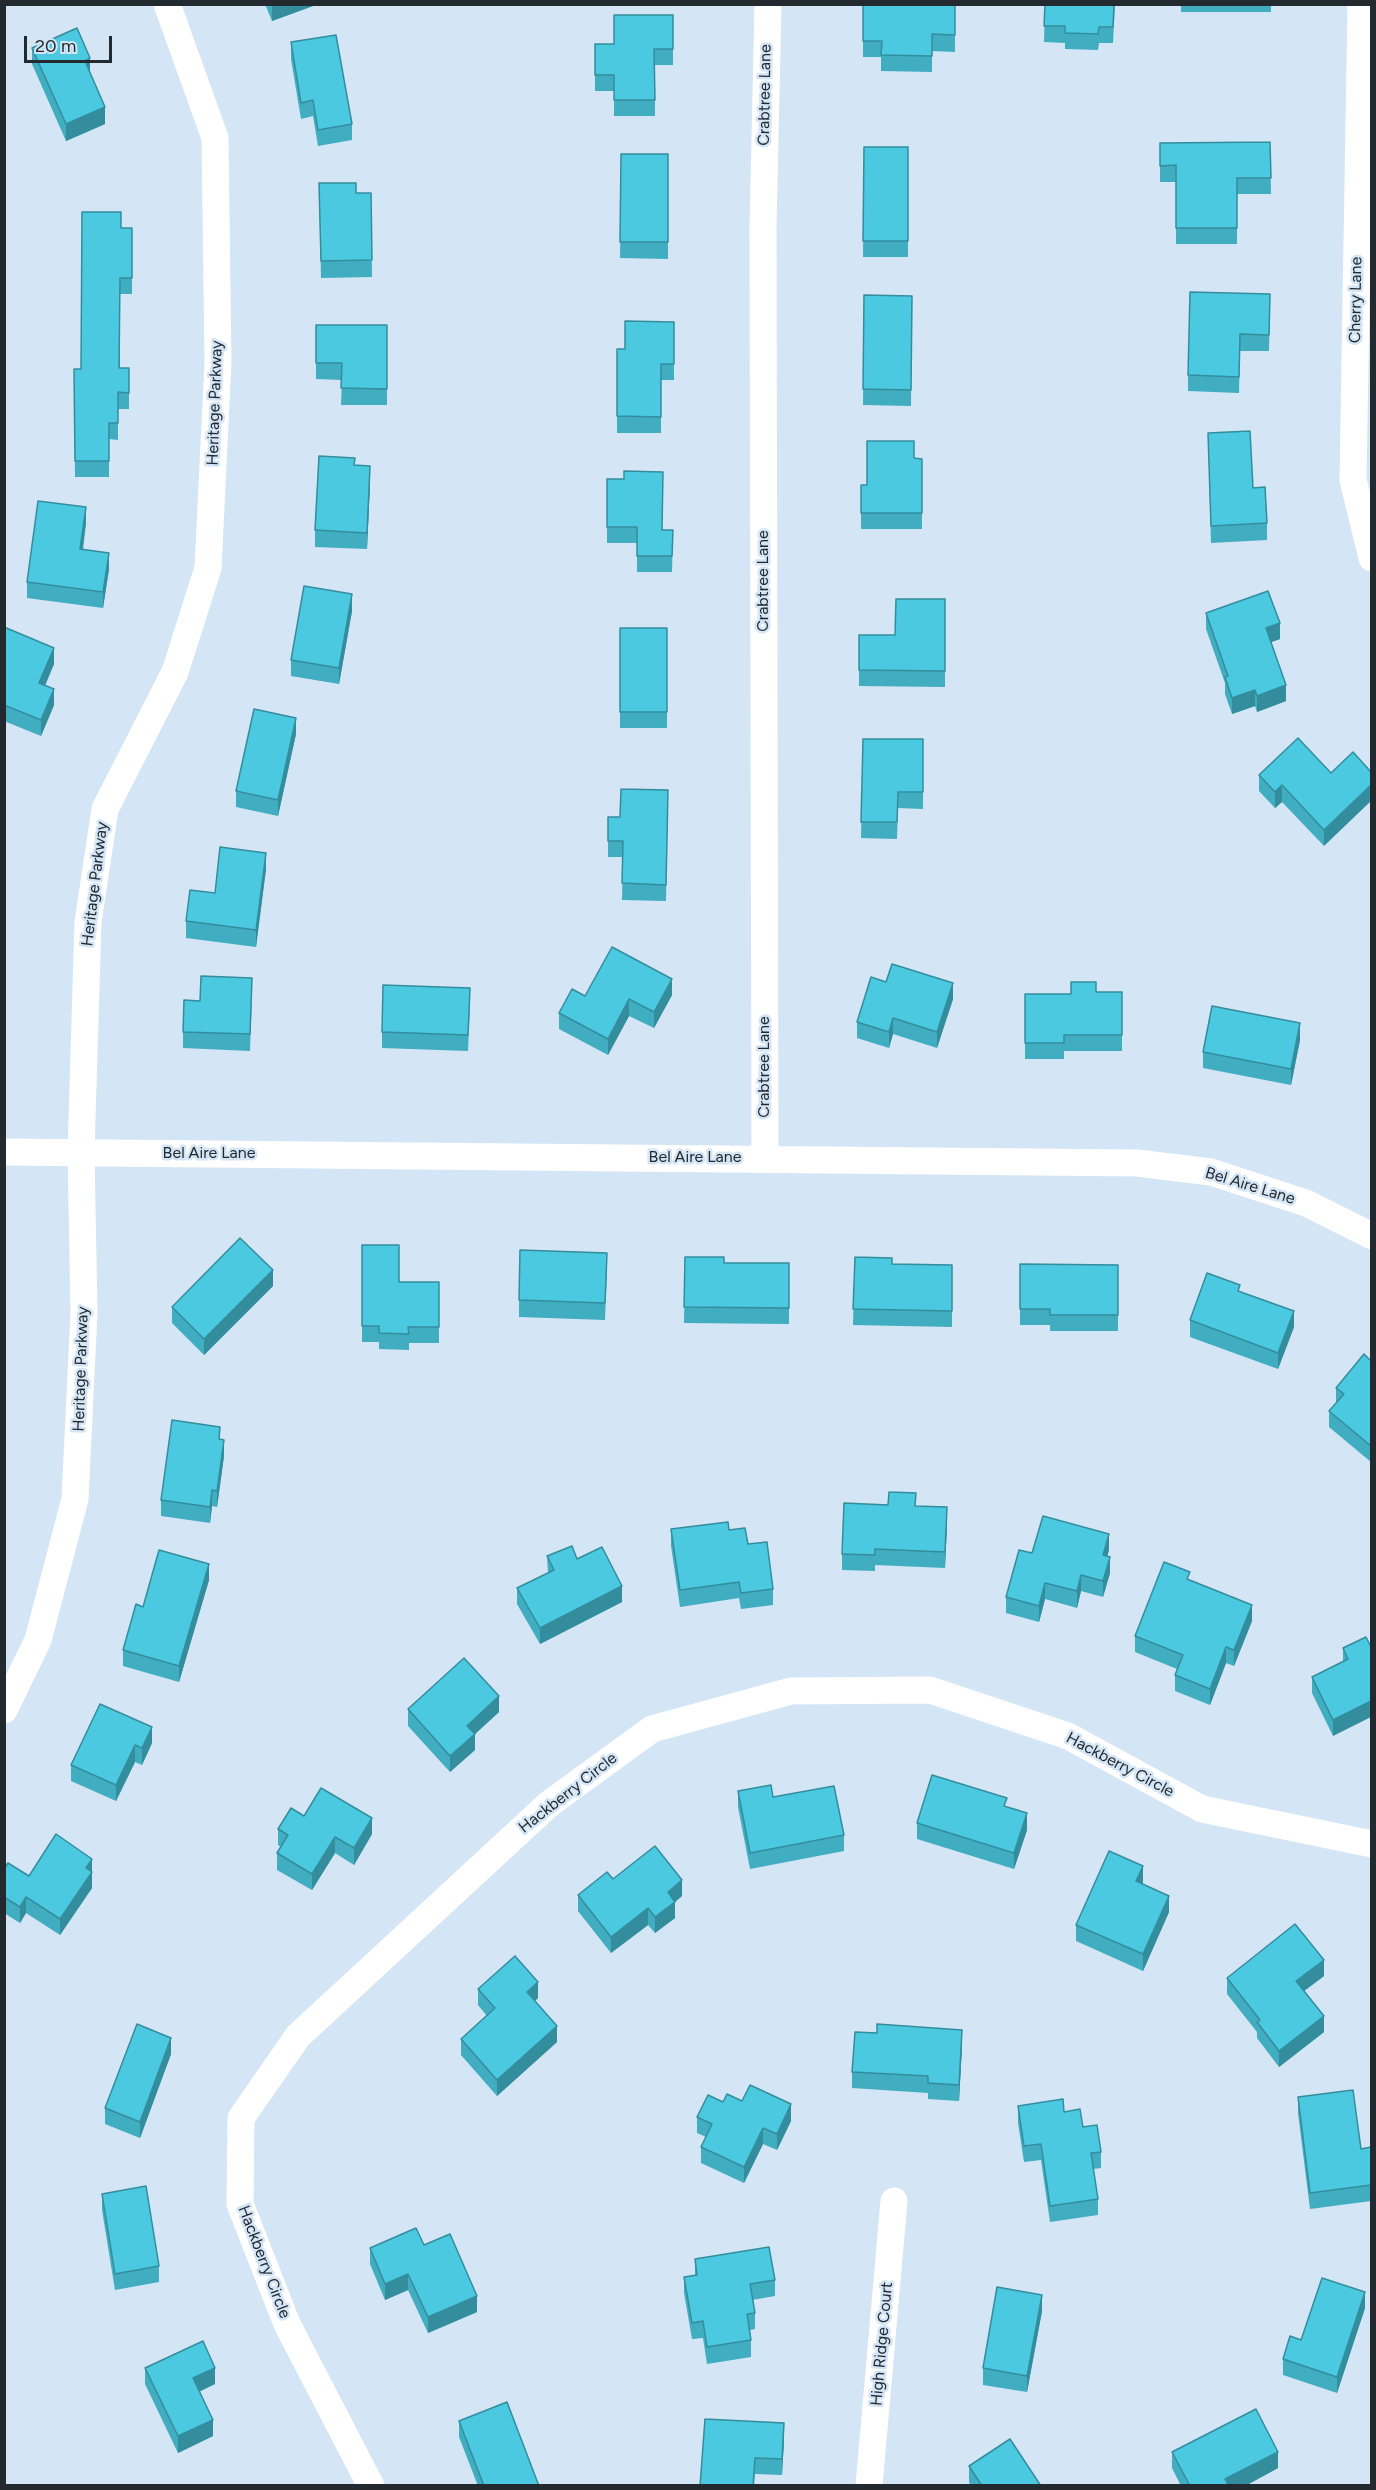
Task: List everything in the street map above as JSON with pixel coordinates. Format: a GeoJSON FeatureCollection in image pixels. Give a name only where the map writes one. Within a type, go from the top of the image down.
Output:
{"type":"FeatureCollection","features":[{"type":"Feature","properties":{"kind":"street","name":"Heritage Parkway"},"geometry":{"type":"LineString","coordinates":[[4,1710],[38,1640],[75,1499],[84,1312],[81,1152],[88,922],[105,808],[175,672],[208,568],[218,362],[215,138],[167,4]]}},
{"type":"Feature","properties":{"kind":"street","name":"Crabtree Lane"},"geometry":{"type":"LineString","coordinates":[[765,1158],[763,227],[768,4]]}},
{"type":"Feature","properties":{"kind":"street","name":"Cherry Lane"},"geometry":{"type":"LineString","coordinates":[[1361,4],[1353,480],[1371,558]]}},
{"type":"Feature","properties":{"kind":"street","name":"Bel Aire Lane"},"geometry":{"type":"LineString","coordinates":[[4,1152],[1137,1163],[1212,1172],[1306,1203],[1371,1236]]}},
{"type":"Feature","properties":{"kind":"street","name":"Hackberry Circle"},"geometry":{"type":"LineString","coordinates":[[371,2486],[287,2324],[240,2204],[241,2118],[298,2036],[549,1804],[652,1729],[791,1692],[930,1690],[1068,1736],[1202,1809],[1371,1844]]}},
{"type":"Feature","properties":{"kind":"street","name":"High Ridge Court"},"geometry":{"type":"LineString","coordinates":[[869,2486],[894,2201]]}},
{"type":"Feature","properties":{"kind":"building"},"geometry":{"type":"Polygon","coordinates":[[[863,4],[955,4],[955,35],[932,34],[932,56],[881,55],[882,41],[863,41],[863,4]]]}},
{"type":"Feature","properties":{"kind":"building"},"geometry":{"type":"Polygon","coordinates":[[[1045,4],[1114,4],[1113,27],[1099,27],[1098,34],[1065,33],[1065,26],[1044,26],[1045,4]]]}},
{"type":"Feature","properties":{"kind":"building"},"geometry":{"type":"Polygon","coordinates":[[[614,15],[673,15],[673,49],[654,49],[655,100],[614,100],[614,75],[595,75],[595,44],[614,44],[614,15]]]}},
{"type":"Feature","properties":{"kind":"building"},"geometry":{"type":"Polygon","coordinates":[[[77,28],[90,58],[85,61],[105,107],[66,124],[32,48],[77,28]]]}},
{"type":"Feature","properties":{"kind":"building"},"geometry":{"type":"Polygon","coordinates":[[[336,35],[352,124],[318,130],[313,100],[301,103],[291,42],[336,35]]]}},
{"type":"Feature","properties":{"kind":"building"},"geometry":{"type":"Polygon","coordinates":[[[1270,142],[1271,178],[1237,178],[1237,228],[1176,228],[1176,165],[1160,166],[1160,143],[1270,142]]]}},
{"type":"Feature","properties":{"kind":"building"},"geometry":{"type":"Polygon","coordinates":[[[864,147],[908,147],[908,241],[863,241],[864,147]]]}},
{"type":"Feature","properties":{"kind":"building"},"geometry":{"type":"Polygon","coordinates":[[[621,154],[668,154],[668,242],[620,242],[621,154]]]}},
{"type":"Feature","properties":{"kind":"building"},"geometry":{"type":"Polygon","coordinates":[[[319,183],[356,183],[356,193],[371,193],[372,260],[321,261],[319,183]]]}},
{"type":"Feature","properties":{"kind":"building"},"geometry":{"type":"Polygon","coordinates":[[[82,212],[121,212],[121,228],[132,228],[132,278],[120,278],[119,368],[129,368],[129,393],[118,392],[118,423],[109,423],[109,461],[75,461],[74,369],[81,369],[82,212]]]}},
{"type":"Feature","properties":{"kind":"building"},"geometry":{"type":"Polygon","coordinates":[[[1190,292],[1270,294],[1269,335],[1240,334],[1239,377],[1188,375],[1190,292]]]}},
{"type":"Feature","properties":{"kind":"building"},"geometry":{"type":"Polygon","coordinates":[[[864,295],[912,296],[911,390],[863,389],[864,295]]]}},
{"type":"Feature","properties":{"kind":"building"},"geometry":{"type":"Polygon","coordinates":[[[625,321],[674,322],[674,364],[661,364],[661,417],[617,416],[617,349],[625,349],[625,321]]]}},
{"type":"Feature","properties":{"kind":"building"},"geometry":{"type":"Polygon","coordinates":[[[316,325],[387,325],[387,389],[341,388],[342,363],[316,363],[316,325]]]}},
{"type":"Feature","properties":{"kind":"building"},"geometry":{"type":"Polygon","coordinates":[[[1250,431],[1253,488],[1265,487],[1267,523],[1211,526],[1208,433],[1250,431]]]}},
{"type":"Feature","properties":{"kind":"building"},"geometry":{"type":"Polygon","coordinates":[[[867,441],[914,441],[914,458],[922,459],[922,513],[861,513],[861,485],[867,485],[867,441]]]}},
{"type":"Feature","properties":{"kind":"building"},"geometry":{"type":"Polygon","coordinates":[[[319,456],[355,458],[354,465],[370,466],[367,533],[315,530],[319,456]]]}},
{"type":"Feature","properties":{"kind":"building"},"geometry":{"type":"Polygon","coordinates":[[[624,471],[663,472],[662,530],[673,530],[672,556],[637,556],[637,527],[607,527],[607,479],[624,479],[624,471]]]}},
{"type":"Feature","properties":{"kind":"building"},"geometry":{"type":"Polygon","coordinates":[[[38,501],[86,507],[80,549],[109,553],[103,592],[27,582],[38,501]]]}},
{"type":"Feature","properties":{"kind":"building"},"geometry":{"type":"Polygon","coordinates":[[[304,586],[352,594],[339,668],[291,660],[304,586]]]}},
{"type":"Feature","properties":{"kind":"building"},"geometry":{"type":"Polygon","coordinates":[[[1268,591],[1280,623],[1266,628],[1286,685],[1257,696],[1255,690],[1232,698],[1225,677],[1228,676],[1206,613],[1268,591]]]}},
{"type":"Feature","properties":{"kind":"building"},"geometry":{"type":"Polygon","coordinates":[[[896,599],[945,599],[945,671],[859,670],[859,635],[895,635],[896,599]]]}},
{"type":"Feature","properties":{"kind":"building"},"geometry":{"type":"Polygon","coordinates":[[[4,627],[54,648],[39,683],[54,689],[41,720],[4,705],[4,627]]]}},
{"type":"Feature","properties":{"kind":"building"},"geometry":{"type":"Polygon","coordinates":[[[620,628],[667,628],[667,712],[620,712],[620,628]]]}},
{"type":"Feature","properties":{"kind":"building"},"geometry":{"type":"Polygon","coordinates":[[[254,709],[296,718],[278,800],[236,791],[254,709]]]}},
{"type":"Feature","properties":{"kind":"building"},"geometry":{"type":"Polygon","coordinates":[[[1298,738],[1331,773],[1353,752],[1371,772],[1371,785],[1324,830],[1282,785],[1275,792],[1259,775],[1298,738]]]}},
{"type":"Feature","properties":{"kind":"building"},"geometry":{"type":"Polygon","coordinates":[[[863,739],[923,739],[923,792],[898,792],[897,822],[861,822],[863,739]]]}},
{"type":"Feature","properties":{"kind":"building"},"geometry":{"type":"Polygon","coordinates":[[[621,789],[668,790],[666,885],[622,883],[623,841],[608,841],[608,817],[620,817],[621,789]]]}},
{"type":"Feature","properties":{"kind":"building"},"geometry":{"type":"Polygon","coordinates":[[[220,847],[266,853],[256,930],[186,921],[190,890],[215,893],[220,847]]]}},
{"type":"Feature","properties":{"kind":"building"},"geometry":{"type":"Polygon","coordinates":[[[612,947],[672,979],[654,1012],[629,999],[608,1039],[559,1013],[572,989],[585,996],[612,947]]]}},
{"type":"Feature","properties":{"kind":"building"},"geometry":{"type":"Polygon","coordinates":[[[892,964],[953,983],[937,1032],[893,1018],[889,1032],[857,1022],[871,977],[886,982],[892,964]]]}},
{"type":"Feature","properties":{"kind":"building"},"geometry":{"type":"Polygon","coordinates":[[[201,976],[252,978],[250,1034],[183,1032],[184,1000],[200,1001],[201,976]]]}},
{"type":"Feature","properties":{"kind":"building"},"geometry":{"type":"Polygon","coordinates":[[[1071,982],[1096,982],[1096,992],[1122,992],[1122,1035],[1064,1035],[1064,1043],[1025,1043],[1025,994],[1071,994],[1071,982]]]}},
{"type":"Feature","properties":{"kind":"building"},"geometry":{"type":"Polygon","coordinates":[[[383,985],[470,988],[468,1035],[382,1032],[383,985]]]}},
{"type":"Feature","properties":{"kind":"building"},"geometry":{"type":"Polygon","coordinates":[[[1212,1006],[1300,1023],[1291,1069],[1203,1052],[1212,1006]]]}},
{"type":"Feature","properties":{"kind":"building"},"geometry":{"type":"Polygon","coordinates":[[[240,1238],[273,1270],[204,1339],[172,1307],[240,1238]]]}},
{"type":"Feature","properties":{"kind":"building"},"geometry":{"type":"Polygon","coordinates":[[[362,1245],[399,1245],[399,1282],[439,1282],[439,1327],[408,1327],[409,1334],[379,1333],[379,1326],[362,1326],[362,1245]]]}},
{"type":"Feature","properties":{"kind":"building"},"geometry":{"type":"Polygon","coordinates":[[[520,1250],[607,1253],[605,1303],[519,1300],[520,1250]]]}},
{"type":"Feature","properties":{"kind":"building"},"geometry":{"type":"Polygon","coordinates":[[[685,1257],[724,1257],[724,1263],[789,1263],[789,1308],[684,1307],[685,1257]]]}},
{"type":"Feature","properties":{"kind":"building"},"geometry":{"type":"Polygon","coordinates":[[[855,1257],[892,1258],[892,1264],[952,1265],[952,1311],[853,1309],[855,1257]]]}},
{"type":"Feature","properties":{"kind":"building"},"geometry":{"type":"Polygon","coordinates":[[[1020,1264],[1118,1265],[1118,1315],[1050,1315],[1050,1309],[1020,1309],[1020,1264]]]}},
{"type":"Feature","properties":{"kind":"building"},"geometry":{"type":"Polygon","coordinates":[[[1207,1273],[1240,1285],[1238,1291],[1294,1311],[1278,1353],[1190,1320],[1207,1273]]]}},
{"type":"Feature","properties":{"kind":"building"},"geometry":{"type":"Polygon","coordinates":[[[1364,1354],[1371,1361],[1371,1446],[1329,1411],[1344,1394],[1336,1388],[1364,1354]]]}},
{"type":"Feature","properties":{"kind":"building"},"geometry":{"type":"Polygon","coordinates":[[[172,1420],[220,1427],[219,1439],[224,1440],[217,1491],[212,1490],[210,1507],[161,1500],[172,1420]]]}},
{"type":"Feature","properties":{"kind":"building"},"geometry":{"type":"Polygon","coordinates":[[[889,1492],[916,1493],[915,1506],[947,1507],[945,1552],[875,1549],[875,1555],[842,1554],[844,1503],[888,1505],[889,1492]]]}},
{"type":"Feature","properties":{"kind":"building"},"geometry":{"type":"Polygon","coordinates":[[[1043,1516],[1109,1534],[1103,1555],[1110,1557],[1103,1581],[1081,1575],[1077,1591],[1045,1583],[1039,1606],[1006,1597],[1019,1550],[1032,1553],[1043,1516]]]}},
{"type":"Feature","properties":{"kind":"building"},"geometry":{"type":"Polygon","coordinates":[[[728,1522],[729,1530],[745,1528],[748,1544],[767,1542],[773,1589],[741,1593],[739,1582],[680,1590],[671,1529],[728,1522]]]}},
{"type":"Feature","properties":{"kind":"building"},"geometry":{"type":"Polygon","coordinates":[[[572,1546],[577,1559],[602,1547],[622,1586],[540,1628],[517,1588],[554,1570],[547,1556],[572,1546]]]}},
{"type":"Feature","properties":{"kind":"building"},"geometry":{"type":"Polygon","coordinates":[[[159,1550],[209,1564],[179,1666],[123,1650],[136,1604],[143,1607],[159,1550]]]}},
{"type":"Feature","properties":{"kind":"building"},"geometry":{"type":"Polygon","coordinates":[[[1164,1562],[1190,1572],[1187,1579],[1252,1605],[1234,1650],[1226,1647],[1210,1689],[1175,1675],[1183,1655],[1135,1636],[1164,1562]]]}},
{"type":"Feature","properties":{"kind":"building"},"geometry":{"type":"Polygon","coordinates":[[[1366,1637],[1371,1644],[1371,1701],[1333,1720],[1312,1677],[1348,1659],[1343,1648],[1366,1637]]]}},
{"type":"Feature","properties":{"kind":"building"},"geometry":{"type":"Polygon","coordinates":[[[464,1658],[499,1696],[467,1726],[475,1734],[450,1756],[408,1709],[464,1658]]]}},
{"type":"Feature","properties":{"kind":"building"},"geometry":{"type":"Polygon","coordinates":[[[100,1704],[152,1727],[142,1748],[135,1745],[116,1785],[71,1765],[100,1704]]]}},
{"type":"Feature","properties":{"kind":"building"},"geometry":{"type":"Polygon","coordinates":[[[932,1775],[1007,1798],[1004,1806],[1027,1813],[1014,1853],[917,1823],[932,1775]]]}},
{"type":"Feature","properties":{"kind":"building"},"geometry":{"type":"Polygon","coordinates":[[[771,1785],[773,1797],[834,1786],[844,1835],[750,1853],[738,1791],[771,1785]]]}},
{"type":"Feature","properties":{"kind":"building"},"geometry":{"type":"Polygon","coordinates":[[[321,1788],[372,1818],[354,1848],[335,1837],[312,1874],[277,1853],[288,1835],[278,1829],[291,1808],[304,1816],[321,1788]]]}},
{"type":"Feature","properties":{"kind":"building"},"geometry":{"type":"Polygon","coordinates":[[[56,1834],[92,1859],[86,1868],[92,1872],[60,1919],[26,1897],[20,1907],[4,1897],[4,1869],[8,1863],[29,1876],[56,1834]]]}},
{"type":"Feature","properties":{"kind":"building"},"geometry":{"type":"Polygon","coordinates":[[[655,1846],[682,1880],[668,1892],[675,1902],[655,1917],[648,1908],[611,1937],[578,1895],[607,1872],[613,1879],[655,1846]]]}},
{"type":"Feature","properties":{"kind":"building"},"geometry":{"type":"Polygon","coordinates":[[[1109,1851],[1143,1866],[1136,1881],[1169,1896],[1143,1954],[1076,1925],[1109,1851]]]}},
{"type":"Feature","properties":{"kind":"building"},"geometry":{"type":"Polygon","coordinates":[[[1295,1924],[1324,1960],[1296,1981],[1324,2016],[1279,2051],[1257,2022],[1260,2020],[1227,1978],[1295,1924]]]}},
{"type":"Feature","properties":{"kind":"building"},"geometry":{"type":"Polygon","coordinates":[[[515,1956],[538,1982],[527,1992],[557,2026],[497,2080],[461,2039],[495,2008],[478,1989],[515,1956]]]}},
{"type":"Feature","properties":{"kind":"building"},"geometry":{"type":"Polygon","coordinates":[[[137,2024],[171,2038],[140,2122],[105,2108],[137,2024]]]}},
{"type":"Feature","properties":{"kind":"building"},"geometry":{"type":"Polygon","coordinates":[[[877,2024],[962,2030],[959,2085],[928,2083],[928,2076],[852,2072],[855,2032],[877,2033],[877,2024]]]}},
{"type":"Feature","properties":{"kind":"building"},"geometry":{"type":"Polygon","coordinates":[[[750,2085],[791,2104],[777,2134],[763,2128],[744,2167],[701,2147],[712,2124],[697,2117],[708,2095],[723,2102],[727,2094],[742,2101],[750,2085]]]}},
{"type":"Feature","properties":{"kind":"building"},"geometry":{"type":"Polygon","coordinates":[[[1353,2090],[1361,2149],[1371,2147],[1371,2185],[1310,2193],[1298,2097],[1353,2090]]]}},
{"type":"Feature","properties":{"kind":"building"},"geometry":{"type":"Polygon","coordinates":[[[1063,2099],[1064,2112],[1080,2109],[1083,2127],[1097,2125],[1101,2152],[1091,2153],[1098,2199],[1050,2206],[1041,2144],[1024,2146],[1018,2106],[1063,2099]]]}},
{"type":"Feature","properties":{"kind":"building"},"geometry":{"type":"Polygon","coordinates":[[[146,2186],[159,2266],[115,2274],[102,2194],[146,2186]]]}},
{"type":"Feature","properties":{"kind":"building"},"geometry":{"type":"Polygon","coordinates":[[[416,2228],[424,2245],[450,2234],[477,2296],[428,2317],[408,2274],[385,2284],[370,2248],[416,2228]]]}},
{"type":"Feature","properties":{"kind":"building"},"geometry":{"type":"Polygon","coordinates":[[[769,2247],[775,2280],[750,2284],[755,2313],[747,2314],[751,2340],[707,2347],[703,2321],[692,2323],[684,2277],[697,2275],[695,2259],[769,2247]]]}},
{"type":"Feature","properties":{"kind":"building"},"geometry":{"type":"Polygon","coordinates":[[[1322,2278],[1365,2292],[1337,2377],[1283,2359],[1290,2336],[1301,2340],[1322,2278]]]}},
{"type":"Feature","properties":{"kind":"building"},"geometry":{"type":"Polygon","coordinates":[[[997,2287],[1042,2295],[1027,2376],[983,2368],[997,2287]]]}},
{"type":"Feature","properties":{"kind":"building"},"geometry":{"type":"Polygon","coordinates":[[[203,2341],[215,2368],[193,2378],[213,2420],[178,2436],[145,2368],[203,2341]]]}},
{"type":"Feature","properties":{"kind":"building"},"geometry":{"type":"Polygon","coordinates":[[[507,2402],[539,2486],[484,2486],[459,2421],[507,2402]]]}},
{"type":"Feature","properties":{"kind":"building"},"geometry":{"type":"Polygon","coordinates":[[[1256,2409],[1278,2452],[1225,2479],[1229,2486],[1190,2486],[1172,2452],[1256,2409]]]}},
{"type":"Feature","properties":{"kind":"building"},"geometry":{"type":"Polygon","coordinates":[[[705,2419],[784,2423],[782,2459],[755,2458],[753,2486],[700,2486],[705,2419]]]}},
{"type":"Feature","properties":{"kind":"building"},"geometry":{"type":"Polygon","coordinates":[[[1010,2439],[1041,2486],[982,2486],[969,2466],[1010,2439]]]}}]}
